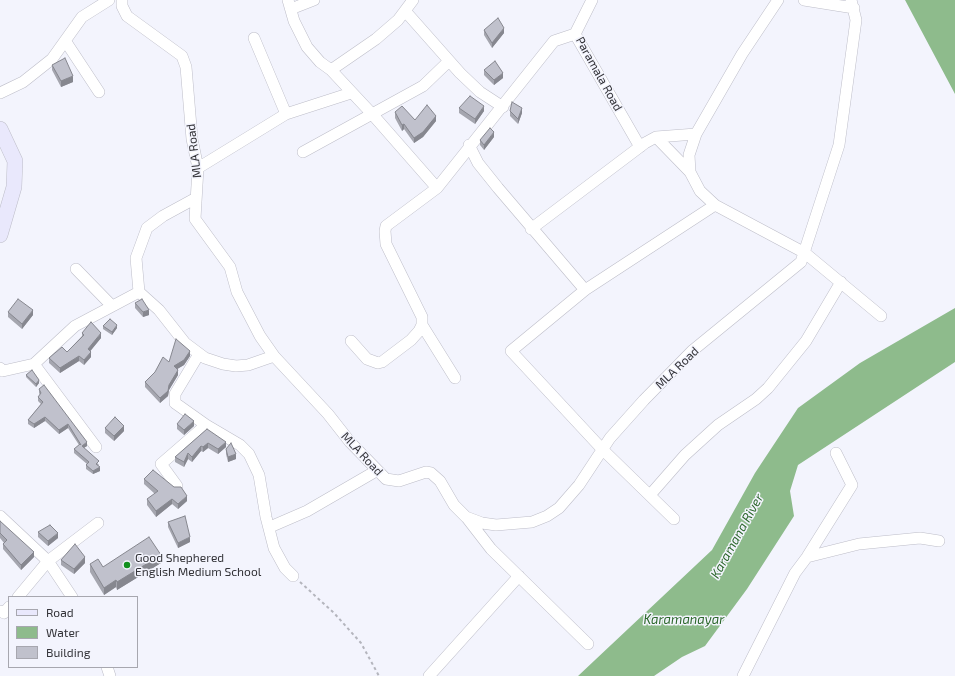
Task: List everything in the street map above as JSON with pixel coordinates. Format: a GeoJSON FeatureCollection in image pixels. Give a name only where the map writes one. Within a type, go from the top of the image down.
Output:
{"type":"FeatureCollection","features":[{"type":"Feature","properties":{"kind":"street"},"geometry":{"type":"LineString","coordinates":[[0,93],[23,82],[52,59],[66,42],[74,26],[82,17],[109,0]]}},
{"type":"Feature","properties":{"kind":"street","name":"MLA Road"},"geometry":{"type":"LineString","coordinates":[[122,0],[122,6],[127,16],[182,56],[186,67],[192,139],[198,168],[195,219],[230,267],[237,292],[260,336],[274,356],[328,414],[376,471],[386,479],[392,481],[426,472],[431,473],[440,481],[454,504],[466,517],[482,524],[496,525],[532,522],[559,508],[579,485],[610,438],[644,400],[692,351],[801,262],[839,145],[856,20],[852,4]]}},
{"type":"Feature","properties":{"kind":"street"},"geometry":{"type":"LineString","coordinates":[[314,0],[290,5],[294,22],[307,47],[320,62],[331,70],[373,115],[437,188]]}},
{"type":"Feature","properties":{"kind":"street"},"geometry":{"type":"LineString","coordinates":[[331,70],[376,39],[406,12],[413,0]]}},
{"type":"Feature","properties":{"kind":"street","name":"Paramala Road"},"geometry":{"type":"LineString","coordinates":[[592,0],[576,34],[640,147]]}},
{"type":"Feature","properties":{"kind":"street"},"geometry":{"type":"LineString","coordinates":[[690,172],[689,155],[696,134],[742,54],[778,0]]}},
{"type":"Feature","properties":{"kind":"street"},"geometry":{"type":"LineString","coordinates":[[804,0],[852,4]]}},
{"type":"Feature","properties":{"kind":"street"},"geometry":{"type":"LineString","coordinates":[[406,12],[449,61],[480,92],[503,107]]}},
{"type":"Feature","properties":{"kind":"street"},"geometry":{"type":"LineString","coordinates":[[351,341],[370,361],[382,362],[411,340],[420,331],[422,317],[386,244],[385,231],[390,222],[437,188],[554,41],[576,34]]}},
{"type":"Feature","properties":{"kind":"street"},"geometry":{"type":"LineString","coordinates":[[254,38],[286,114]]}},
{"type":"Feature","properties":{"kind":"street"},"geometry":{"type":"LineString","coordinates":[[66,42],[99,92]]}},
{"type":"Feature","properties":{"kind":"street"},"geometry":{"type":"LineString","coordinates":[[303,152],[373,115],[423,86],[449,61]]}},
{"type":"Feature","properties":{"kind":"street"},"geometry":{"type":"LineString","coordinates":[[198,168],[286,114],[351,93]]}},
{"type":"Feature","properties":{"kind":"street"},"geometry":{"type":"LineString","coordinates":[[0,129],[15,161],[14,187],[0,235]]}},
{"type":"Feature","properties":{"kind":"street"},"geometry":{"type":"LineString","coordinates":[[531,229],[640,147],[656,137],[696,134]]}},
{"type":"Feature","properties":{"kind":"street"},"geometry":{"type":"LineString","coordinates":[[656,137],[690,172],[700,191],[715,204],[805,253],[881,316]]}},
{"type":"Feature","properties":{"kind":"street"},"geometry":{"type":"LineString","coordinates":[[469,146],[478,163],[531,229],[585,290]]}},
{"type":"Feature","properties":{"kind":"street"},"geometry":{"type":"LineString","coordinates":[[196,198],[163,216],[147,228],[136,258],[139,292],[159,310],[185,342],[199,354],[223,364],[236,366],[248,365],[274,356]]}},
{"type":"Feature","properties":{"kind":"street"},"geometry":{"type":"LineString","coordinates":[[674,519],[602,449],[511,351],[585,290],[715,204]]}},
{"type":"Feature","properties":{"kind":"street"},"geometry":{"type":"LineString","coordinates":[[76,268],[112,306]]}},
{"type":"Feature","properties":{"kind":"street"},"geometry":{"type":"LineString","coordinates":[[650,495],[685,455],[713,430],[756,399],[768,388],[806,341],[841,282]]}},
{"type":"Feature","properties":{"kind":"street"},"geometry":{"type":"LineString","coordinates":[[0,368],[3,371],[34,364],[75,326],[139,292]]}},
{"type":"Feature","properties":{"kind":"street"},"geometry":{"type":"LineString","coordinates":[[422,324],[455,378]]}},
{"type":"Feature","properties":{"kind":"street"},"geometry":{"type":"LineString","coordinates":[[199,354],[177,390],[175,403],[206,425],[240,445],[249,454],[259,475],[270,527],[270,535],[284,568],[294,576]]}},
{"type":"Feature","properties":{"kind":"street"},"geometry":{"type":"LineString","coordinates":[[34,364],[96,447]]}},
{"type":"Feature","properties":{"kind":"street"},"geometry":{"type":"LineString","coordinates":[[177,486],[161,464],[206,425]]}},
{"type":"Feature","properties":{"kind":"street"},"geometry":{"type":"LineString","coordinates":[[743,676],[795,573],[807,557],[852,485],[836,453]]}},
{"type":"Feature","properties":{"kind":"street"},"geometry":{"type":"LineString","coordinates":[[270,527],[307,511],[376,471]]}},
{"type":"Feature","properties":{"kind":"street"},"geometry":{"type":"LineString","coordinates":[[0,516],[48,561],[71,596]]}},
{"type":"Feature","properties":{"kind":"street"},"geometry":{"type":"LineString","coordinates":[[466,517],[491,549],[588,644]]}},
{"type":"Feature","properties":{"kind":"street"},"geometry":{"type":"LineString","coordinates":[[19,596],[48,561],[98,523]]}},
{"type":"Feature","properties":{"kind":"street"},"geometry":{"type":"LineString","coordinates":[[807,557],[859,544],[920,538],[939,541]]}},
{"type":"Feature","properties":{"kind":"street"},"geometry":{"type":"LineString","coordinates":[[429,676],[519,576]]}},
{"type":"Feature","properties":{"kind":"street"},"geometry":{"type":"LineString","coordinates":[[0,611],[4,613],[8,608]]}},
{"type":"Feature","properties":{"kind":"path"},"geometry":{"type":"LineString","coordinates":[[294,576],[334,614],[361,643],[379,676]]}},
{"type":"Feature","properties":{"kind":"water"},"geometry":{"type":"Polygon","coordinates":[[[905,0],[955,0],[955,94],[905,0]]]}},
{"type":"Feature","properties":{"kind":"water","name":"Karamanayar"},"geometry":{"type":"Polygon","coordinates":[[[955,308],[955,362],[798,465],[790,491],[794,516],[747,589],[705,646],[682,657],[654,676],[578,676],[712,550],[755,473],[798,408],[860,363],[955,308]]]}},
{"type":"Feature","properties":{"kind":"building"},"geometry":{"type":"Polygon","coordinates":[[[498,18],[504,28],[492,43],[484,30],[498,18]]]}},
{"type":"Feature","properties":{"kind":"building"},"geometry":{"type":"Polygon","coordinates":[[[65,58],[73,76],[61,81],[52,65],[65,58]]]}},
{"type":"Feature","properties":{"kind":"building"},"geometry":{"type":"Polygon","coordinates":[[[495,61],[503,73],[494,80],[484,70],[495,61]]]}},
{"type":"Feature","properties":{"kind":"building"},"geometry":{"type":"Polygon","coordinates":[[[470,96],[484,106],[475,119],[459,108],[470,96]]]}},
{"type":"Feature","properties":{"kind":"building"},"geometry":{"type":"Polygon","coordinates":[[[512,102],[522,108],[518,119],[510,111],[512,102]]]}},
{"type":"Feature","properties":{"kind":"building"},"geometry":{"type":"Polygon","coordinates":[[[427,105],[436,116],[423,132],[414,138],[404,124],[402,125],[395,112],[402,106],[415,120],[427,105]]]}},
{"type":"Feature","properties":{"kind":"building"},"geometry":{"type":"Polygon","coordinates":[[[490,128],[494,132],[484,145],[480,140],[490,128]]]}},
{"type":"Feature","properties":{"kind":"building"},"geometry":{"type":"Polygon","coordinates":[[[18,299],[33,310],[22,324],[8,312],[18,299]]]}},
{"type":"Feature","properties":{"kind":"building"},"geometry":{"type":"Polygon","coordinates":[[[142,299],[149,310],[143,312],[135,303],[142,299]]]}},
{"type":"Feature","properties":{"kind":"building"},"geometry":{"type":"Polygon","coordinates":[[[110,319],[117,325],[112,332],[103,326],[110,319]]]}},
{"type":"Feature","properties":{"kind":"building"},"geometry":{"type":"Polygon","coordinates":[[[91,322],[101,333],[88,349],[91,352],[84,360],[79,356],[60,368],[49,358],[62,347],[67,352],[84,335],[82,333],[91,322]]]}},
{"type":"Feature","properties":{"kind":"building"},"geometry":{"type":"Polygon","coordinates":[[[176,339],[190,351],[184,360],[174,366],[178,370],[169,385],[168,391],[160,398],[145,382],[155,372],[163,357],[169,362],[176,339]]]}},
{"type":"Feature","properties":{"kind":"building"},"geometry":{"type":"Polygon","coordinates":[[[32,370],[39,380],[36,384],[26,375],[32,370]]]}},
{"type":"Feature","properties":{"kind":"building"},"geometry":{"type":"Polygon","coordinates":[[[44,385],[87,442],[82,446],[99,461],[96,464],[100,467],[93,471],[86,465],[89,462],[74,449],[80,444],[81,445],[68,424],[59,430],[45,417],[34,424],[28,420],[43,402],[38,397],[41,393],[39,389],[44,385]]]}},
{"type":"Feature","properties":{"kind":"building"},"geometry":{"type":"Polygon","coordinates":[[[185,414],[194,421],[184,430],[177,424],[185,414]]]}},
{"type":"Feature","properties":{"kind":"building"},"geometry":{"type":"Polygon","coordinates":[[[115,417],[124,426],[114,436],[105,428],[115,417]]]}},
{"type":"Feature","properties":{"kind":"building"},"geometry":{"type":"Polygon","coordinates":[[[207,429],[226,442],[218,449],[208,443],[203,447],[201,446],[192,457],[188,453],[184,462],[175,457],[207,429]]]}},
{"type":"Feature","properties":{"kind":"building"},"geometry":{"type":"Polygon","coordinates":[[[231,443],[236,454],[228,457],[226,449],[231,443]]]}},
{"type":"Feature","properties":{"kind":"building"},"geometry":{"type":"Polygon","coordinates":[[[153,470],[174,487],[181,487],[187,496],[178,504],[172,499],[156,511],[147,499],[158,491],[144,479],[153,470]]]}},
{"type":"Feature","properties":{"kind":"building"},"geometry":{"type":"Polygon","coordinates":[[[185,516],[190,537],[178,543],[168,522],[185,516]]]}},
{"type":"Feature","properties":{"kind":"building"},"geometry":{"type":"Polygon","coordinates":[[[0,521],[34,552],[21,565],[3,544],[7,540],[0,533],[0,521]]]}},
{"type":"Feature","properties":{"kind":"building"},"geometry":{"type":"Polygon","coordinates":[[[50,525],[58,533],[48,541],[38,532],[50,525]]]}},
{"type":"Feature","properties":{"kind":"building"},"geometry":{"type":"Polygon","coordinates":[[[149,537],[161,555],[117,582],[116,580],[104,588],[90,564],[98,559],[103,567],[149,537]]]}},
{"type":"Feature","properties":{"kind":"building"},"geometry":{"type":"Polygon","coordinates":[[[75,544],[85,557],[74,569],[61,560],[75,544]]]}},
{"type":"Feature","properties":{"kind":"place","name":"Good Shephered English Medium School"},"geometry":{"type":"Point","coordinates":[127,565]}},
{"type":"Feature","properties":{"kind":"water label","name":"Karamana River"},"geometry":{"type":"Point","coordinates":[737,536]}}]}
